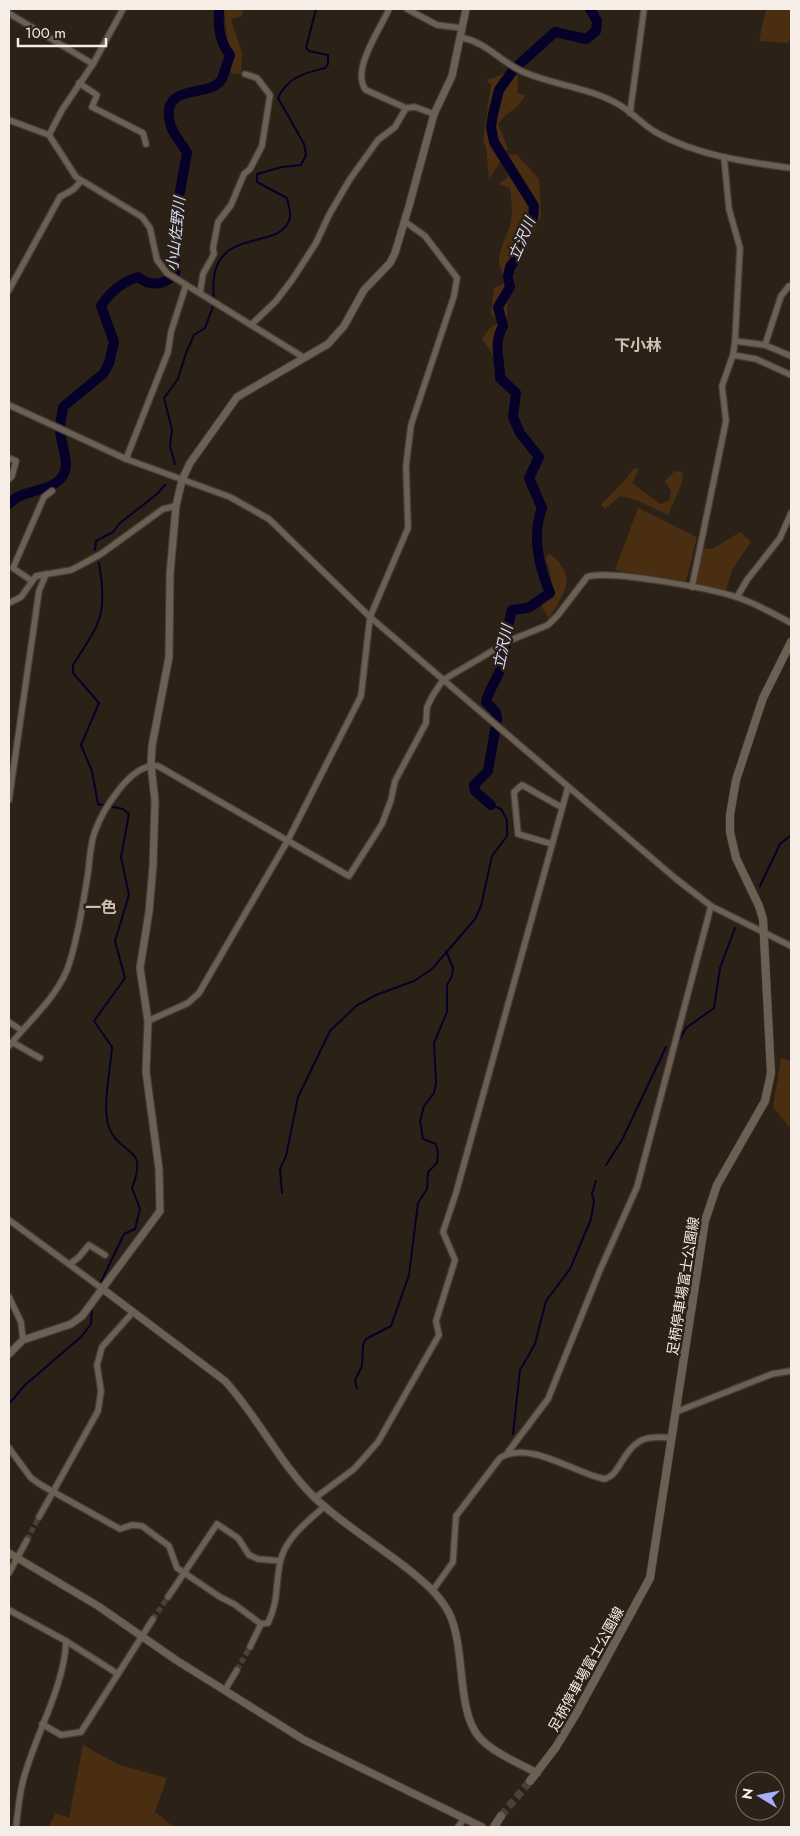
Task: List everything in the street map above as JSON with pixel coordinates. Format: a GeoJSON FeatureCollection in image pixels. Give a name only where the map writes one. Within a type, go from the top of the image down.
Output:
{"type":"FeatureCollection","features":[{"type":"Feature","properties":{"kind":"main road","name":"足柄停車場富士公園線"},"geometry":{"type":"LineString","coordinates":[[530,1781],[556,1746],[576,1714],[650,1578],[705,1221],[717,1186],[765,1101],[772,1073],[764,932],[759,906],[732,844],[731,799],[763,698],[791,642]]}},
{"type":"Feature","properties":{"kind":"main road"},"geometry":{"type":"LineString","coordinates":[[494,1827],[501,1816]]}},
{"type":"Feature","properties":{"kind":"street"},"geometry":{"type":"LineString","coordinates":[[49,135],[124,9]]}},
{"type":"Feature","properties":{"kind":"street"},"geometry":{"type":"LineString","coordinates":[[389,9],[383,22],[375,32],[361,75],[362,85],[366,90],[406,108],[415,107],[434,114]]}},
{"type":"Feature","properties":{"kind":"street"},"geometry":{"type":"LineString","coordinates":[[407,9],[437,25],[462,28]]}},
{"type":"Feature","properties":{"kind":"street"},"geometry":{"type":"LineString","coordinates":[[9,1354],[23,1340],[71,1324],[88,1308],[104,1290],[115,1271],[160,1211],[159,1169],[146,1072],[148,1021],[140,968],[149,912],[153,866],[155,801],[151,765],[169,657],[170,574],[176,506],[182,480],[190,463],[237,398],[303,357],[328,344],[337,335],[364,290],[390,263],[395,253],[434,114],[452,76],[466,9]]}},
{"type":"Feature","properties":{"kind":"street"},"geometry":{"type":"LineString","coordinates":[[630,113],[644,9]]}},
{"type":"Feature","properties":{"kind":"street"},"geometry":{"type":"LineString","coordinates":[[10,13],[93,64]]}},
{"type":"Feature","properties":{"kind":"street"},"geometry":{"type":"LineString","coordinates":[[460,37],[471,39],[491,50],[526,74],[611,100],[661,136],[724,158],[791,168]]}},
{"type":"Feature","properties":{"kind":"street"},"geometry":{"type":"LineString","coordinates":[[200,293],[203,274],[214,254],[213,248],[218,222],[231,205],[244,174],[250,169],[262,146],[270,94],[257,78],[246,74]]}},
{"type":"Feature","properties":{"kind":"street"},"geometry":{"type":"LineString","coordinates":[[79,83],[97,95],[92,107],[143,133],[146,144]]}},
{"type":"Feature","properties":{"kind":"street"},"geometry":{"type":"LineString","coordinates":[[252,324],[276,302],[292,280],[316,243],[350,178],[378,140],[395,127],[406,108]]}},
{"type":"Feature","properties":{"kind":"street"},"geometry":{"type":"LineString","coordinates":[[9,120],[49,135],[81,181],[142,217],[150,228],[157,260],[167,273],[303,357]]}},
{"type":"Feature","properties":{"kind":"street"},"geometry":{"type":"LineString","coordinates":[[692,587],[726,420],[722,386],[733,356],[735,341],[740,248],[729,209],[724,158]]}},
{"type":"Feature","properties":{"kind":"street"},"geometry":{"type":"LineString","coordinates":[[9,290],[60,196],[74,189],[81,181]]}},
{"type":"Feature","properties":{"kind":"street"},"geometry":{"type":"LineString","coordinates":[[148,1021],[188,1004],[199,992],[288,840],[361,696],[370,617],[408,528],[406,466],[408,439],[420,394],[454,296],[456,278],[425,236],[404,221]]}},
{"type":"Feature","properties":{"kind":"street"},"geometry":{"type":"LineString","coordinates":[[126,459],[168,352],[183,283]]}},
{"type":"Feature","properties":{"kind":"street"},"geometry":{"type":"LineString","coordinates":[[765,345],[781,296],[791,286]]}},
{"type":"Feature","properties":{"kind":"street"},"geometry":{"type":"LineString","coordinates":[[735,341],[765,345],[791,356]]}},
{"type":"Feature","properties":{"kind":"street"},"geometry":{"type":"LineString","coordinates":[[733,356],[756,359],[791,375]]}},
{"type":"Feature","properties":{"kind":"street"},"geometry":{"type":"LineString","coordinates":[[9,405],[126,459],[230,498],[269,519],[370,617],[498,729],[711,906],[791,946]]}},
{"type":"Feature","properties":{"kind":"street"},"geometry":{"type":"LineString","coordinates":[[9,458],[16,461],[9,479]]}},
{"type":"Feature","properties":{"kind":"street"},"geometry":{"type":"LineString","coordinates":[[32,581],[13,568],[44,497],[52,491]]}},
{"type":"Feature","properties":{"kind":"street"},"geometry":{"type":"LineString","coordinates":[[9,603],[21,597],[36,576],[71,570],[79,566],[125,538],[163,509],[176,506]]}},
{"type":"Feature","properties":{"kind":"street"},"geometry":{"type":"LineString","coordinates":[[737,597],[747,580],[780,538],[791,513]]}},
{"type":"Feature","properties":{"kind":"street"},"geometry":{"type":"LineString","coordinates":[[9,800],[39,591],[46,574]]}},
{"type":"Feature","properties":{"kind":"street"},"geometry":{"type":"LineString","coordinates":[[40,1058],[10,1044],[44,1006],[67,970],[88,874],[93,840],[112,800],[135,773],[151,765],[158,766],[349,876],[382,824],[392,800],[395,781],[426,723],[427,707],[432,695],[443,680],[511,640],[548,625],[587,577],[611,574],[692,587],[737,597],[791,623]]}},
{"type":"Feature","properties":{"kind":"street"},"geometry":{"type":"LineString","coordinates":[[552,844],[518,834],[514,792],[522,785],[562,807]]}},
{"type":"Feature","properties":{"kind":"street"},"geometry":{"type":"LineString","coordinates":[[315,1498],[354,1469],[378,1442],[439,1335],[436,1321],[455,1260],[443,1232],[445,1221],[456,1194],[568,787]]}},
{"type":"Feature","properties":{"kind":"street"},"geometry":{"type":"LineString","coordinates":[[433,1590],[453,1562],[456,1516],[548,1399],[600,1270],[638,1187],[711,906]]}},
{"type":"Feature","properties":{"kind":"street"},"geometry":{"type":"LineString","coordinates":[[9,1022],[21,1030]]}},
{"type":"Feature","properties":{"kind":"street"},"geometry":{"type":"LineString","coordinates":[[9,1220],[225,1381],[242,1399],[292,1470],[315,1498],[433,1590],[449,1614],[454,1628],[468,1709],[479,1736],[488,1744],[537,1773]]}},
{"type":"Feature","properties":{"kind":"street"},"geometry":{"type":"LineString","coordinates":[[70,1264],[89,1245],[106,1255]]}},
{"type":"Feature","properties":{"kind":"street"},"geometry":{"type":"LineString","coordinates":[[9,1296],[21,1322],[23,1340]]}},
{"type":"Feature","properties":{"kind":"street"},"geometry":{"type":"LineString","coordinates":[[40,1517],[98,1411],[101,1391],[97,1365],[102,1348],[133,1312]]}},
{"type":"Feature","properties":{"kind":"street"},"geometry":{"type":"LineString","coordinates":[[676,1412],[772,1374],[791,1371]]}},
{"type":"Feature","properties":{"kind":"street"},"geometry":{"type":"LineString","coordinates":[[508,1452],[523,1452],[549,1458],[606,1479],[612,1477],[624,1456],[637,1442],[646,1437],[672,1438]]}},
{"type":"Feature","properties":{"kind":"street"},"geometry":{"type":"LineString","coordinates":[[9,1448],[32,1478],[54,1492],[120,1530],[132,1525],[142,1526],[165,1542],[172,1553],[175,1565],[184,1573],[220,1598],[234,1604],[261,1624],[268,1623],[276,1605],[280,1561],[292,1538],[326,1506]]}},
{"type":"Feature","properties":{"kind":"street"},"geometry":{"type":"LineString","coordinates":[[168,1597],[217,1524],[238,1538],[249,1555],[258,1559],[280,1561]]}},
{"type":"Feature","properties":{"kind":"street"},"geometry":{"type":"LineString","coordinates":[[9,1573],[27,1540]]}},
{"type":"Feature","properties":{"kind":"street"},"geometry":{"type":"LineString","coordinates":[[9,1553],[98,1606],[142,1637],[318,1747],[482,1827]]}},
{"type":"Feature","properties":{"kind":"street"},"geometry":{"type":"LineString","coordinates":[[9,1610],[66,1641],[118,1674]]}},
{"type":"Feature","properties":{"kind":"street"},"geometry":{"type":"LineString","coordinates":[[42,1724],[61,1735],[81,1732],[153,1619]]}},
{"type":"Feature","properties":{"kind":"street"},"geometry":{"type":"LineString","coordinates":[[250,1647],[261,1624]]}},
{"type":"Feature","properties":{"kind":"street"},"geometry":{"type":"LineString","coordinates":[[16,1827],[22,1782],[66,1652],[66,1641]]}},
{"type":"Feature","properties":{"kind":"street"},"geometry":{"type":"LineString","coordinates":[[225,1690],[237,1670]]}},
{"type":"Feature","properties":{"kind":"street"},"geometry":{"type":"LineString","coordinates":[[458,1827],[464,1819]]}},
{"type":"Feature","properties":{"kind":"shaded area"},"geometry":{"type":"Polygon","coordinates":[[[224,9],[243,9],[242,16],[231,19],[242,53],[241,74],[231,73],[224,9]]]}},
{"type":"Feature","properties":{"kind":"shaded area"},"geometry":{"type":"Polygon","coordinates":[[[766,9],[791,9],[791,39],[787,43],[759,41],[766,9]]]}},
{"type":"Feature","properties":{"kind":"shaded area"},"geometry":{"type":"Polygon","coordinates":[[[511,71],[518,74],[517,93],[525,95],[519,104],[498,124],[508,149],[489,179],[486,147],[483,141],[491,85],[487,80],[511,71]]]}},
{"type":"Feature","properties":{"kind":"shaded area"},"geometry":{"type":"Polygon","coordinates":[[[506,154],[517,155],[539,179],[541,216],[534,231],[523,241],[513,271],[515,281],[508,295],[507,316],[503,333],[504,379],[489,348],[482,339],[489,329],[499,322],[491,314],[494,288],[504,284],[499,256],[510,225],[512,212],[510,188],[499,184],[508,177],[506,154]]]}},
{"type":"Feature","properties":{"kind":"shaded area"},"geometry":{"type":"Polygon","coordinates":[[[634,468],[639,469],[632,483],[660,504],[669,501],[671,491],[665,481],[675,471],[683,472],[682,483],[668,515],[636,500],[620,496],[605,509],[601,505],[623,483],[634,468]]]}},
{"type":"Feature","properties":{"kind":"shaded area"},"geometry":{"type":"Polygon","coordinates":[[[638,508],[697,537],[686,581],[615,570],[638,508]]]}},
{"type":"Feature","properties":{"kind":"shaded area"},"geometry":{"type":"Polygon","coordinates":[[[740,532],[751,542],[732,570],[726,590],[693,585],[699,548],[712,549],[740,532]]]}},
{"type":"Feature","properties":{"kind":"shaded area"},"geometry":{"type":"Polygon","coordinates":[[[550,554],[559,562],[564,570],[566,585],[560,601],[549,619],[541,605],[553,593],[550,570],[545,558],[550,554]]]}},
{"type":"Feature","properties":{"kind":"shaded area"},"geometry":{"type":"Polygon","coordinates":[[[781,1058],[791,1061],[791,1129],[773,1107],[781,1058]]]}},
{"type":"Feature","properties":{"kind":"shaded area"},"geometry":{"type":"Polygon","coordinates":[[[83,1745],[119,1765],[167,1778],[155,1812],[174,1827],[48,1827],[56,1813],[69,1818],[83,1745]]]}},
{"type":"Feature","properties":{"kind":"waterway","name":"小山佐野川"},"geometry":{"type":"LineString","coordinates":[[9,504],[24,494],[54,484],[61,479],[64,473],[66,459],[60,430],[63,407],[104,373],[109,363],[114,342],[101,306],[112,292],[132,279],[138,277],[157,284],[175,275],[175,219],[187,153],[171,127],[169,110],[172,101],[179,96],[216,85],[222,79],[230,55],[226,50],[220,33],[219,9]]}},
{"type":"Feature","properties":{"kind":"waterway"},"geometry":{"type":"LineString","coordinates":[[214,299],[214,274],[221,258],[232,248],[274,235],[284,228],[290,217],[287,198],[257,182],[257,174],[282,167],[301,165],[306,155],[304,144],[278,98],[286,85],[297,77],[325,68],[328,64],[328,55],[309,51],[306,48],[316,9]]}},
{"type":"Feature","properties":{"kind":"waterway","name":"立沢川"},"geometry":{"type":"LineString","coordinates":[[491,805],[475,791],[474,785],[488,771],[497,719],[496,712],[486,702],[502,665],[512,610],[528,608],[550,593],[538,551],[537,529],[542,508],[529,478],[539,457],[520,433],[513,417],[516,393],[500,378],[498,351],[498,339],[503,326],[498,307],[510,287],[508,276],[510,267],[515,260],[523,236],[533,219],[534,206],[494,142],[491,127],[499,90],[514,69],[555,32],[586,39],[596,31],[597,21],[590,9]]}},
{"type":"Feature","properties":{"kind":"waterway"},"geometry":{"type":"LineString","coordinates":[[175,464],[170,446],[172,429],[164,398],[178,379],[194,335],[205,328],[214,304]]}},
{"type":"Feature","properties":{"kind":"waterway"},"geometry":{"type":"LineString","coordinates":[[95,550],[96,541],[113,532],[120,523],[157,494],[165,485]]}},
{"type":"Feature","properties":{"kind":"waterway"},"geometry":{"type":"LineString","coordinates":[[99,563],[103,595],[100,618],[90,639],[73,665],[73,673],[99,703],[81,745],[92,771],[98,804],[123,809],[129,814],[121,857],[129,895],[115,941],[125,978],[94,1021],[112,1047],[106,1113],[111,1132],[136,1159],[136,1175],[132,1188],[140,1209],[135,1229],[124,1234],[101,1282]]}},
{"type":"Feature","properties":{"kind":"waterway"},"geometry":{"type":"LineString","coordinates":[[282,1193],[280,1169],[286,1156],[298,1097],[330,1031],[356,1006],[376,995],[414,981],[432,969],[475,919],[481,906],[492,856],[507,836],[507,820],[501,809],[491,805]]}},
{"type":"Feature","properties":{"kind":"waterway"},"geometry":{"type":"LineString","coordinates":[[760,886],[780,844],[791,835]]}},
{"type":"Feature","properties":{"kind":"waterway"},"geometry":{"type":"LineString","coordinates":[[677,1044],[686,1028],[714,1008],[720,968],[735,928]]}},
{"type":"Feature","properties":{"kind":"waterway"},"geometry":{"type":"LineString","coordinates":[[357,1388],[355,1380],[362,1366],[363,1345],[366,1339],[391,1326],[409,1275],[418,1203],[427,1189],[428,1172],[437,1163],[438,1153],[436,1144],[423,1139],[420,1121],[424,1106],[434,1093],[436,1083],[434,1043],[447,1012],[447,985],[452,976],[453,968],[446,951]]}},
{"type":"Feature","properties":{"kind":"waterway"},"geometry":{"type":"LineString","coordinates":[[606,1165],[622,1140],[666,1047]]}},
{"type":"Feature","properties":{"kind":"waterway"},"geometry":{"type":"LineString","coordinates":[[513,1434],[520,1370],[535,1344],[546,1301],[570,1269],[591,1219],[594,1201],[592,1194],[596,1181]]}},
{"type":"Feature","properties":{"kind":"waterway"},"geometry":{"type":"LineString","coordinates":[[9,1404],[25,1385],[81,1337],[91,1324],[92,1306]]}},
{"type":"Feature","properties":{"kind":"tunnel"},"geometry":{"type":"LineString","coordinates":[[27,1540],[39,1517]]}},
{"type":"Feature","properties":{"kind":"tunnel"},"geometry":{"type":"LineString","coordinates":[[153,1619],[168,1597]]}},
{"type":"Feature","properties":{"kind":"tunnel"},"geometry":{"type":"LineString","coordinates":[[237,1670],[250,1647]]}},
{"type":"Feature","properties":{"kind":"tunnel"},"geometry":{"type":"LineString","coordinates":[[501,1816],[530,1781]]}},
{"type":"Feature","properties":{"kind":"district","name":"下小林"},"geometry":{"type":"Point","coordinates":[638,345]}},
{"type":"Feature","properties":{"kind":"district","name":"一色"},"geometry":{"type":"Point","coordinates":[101,907]}}]}
